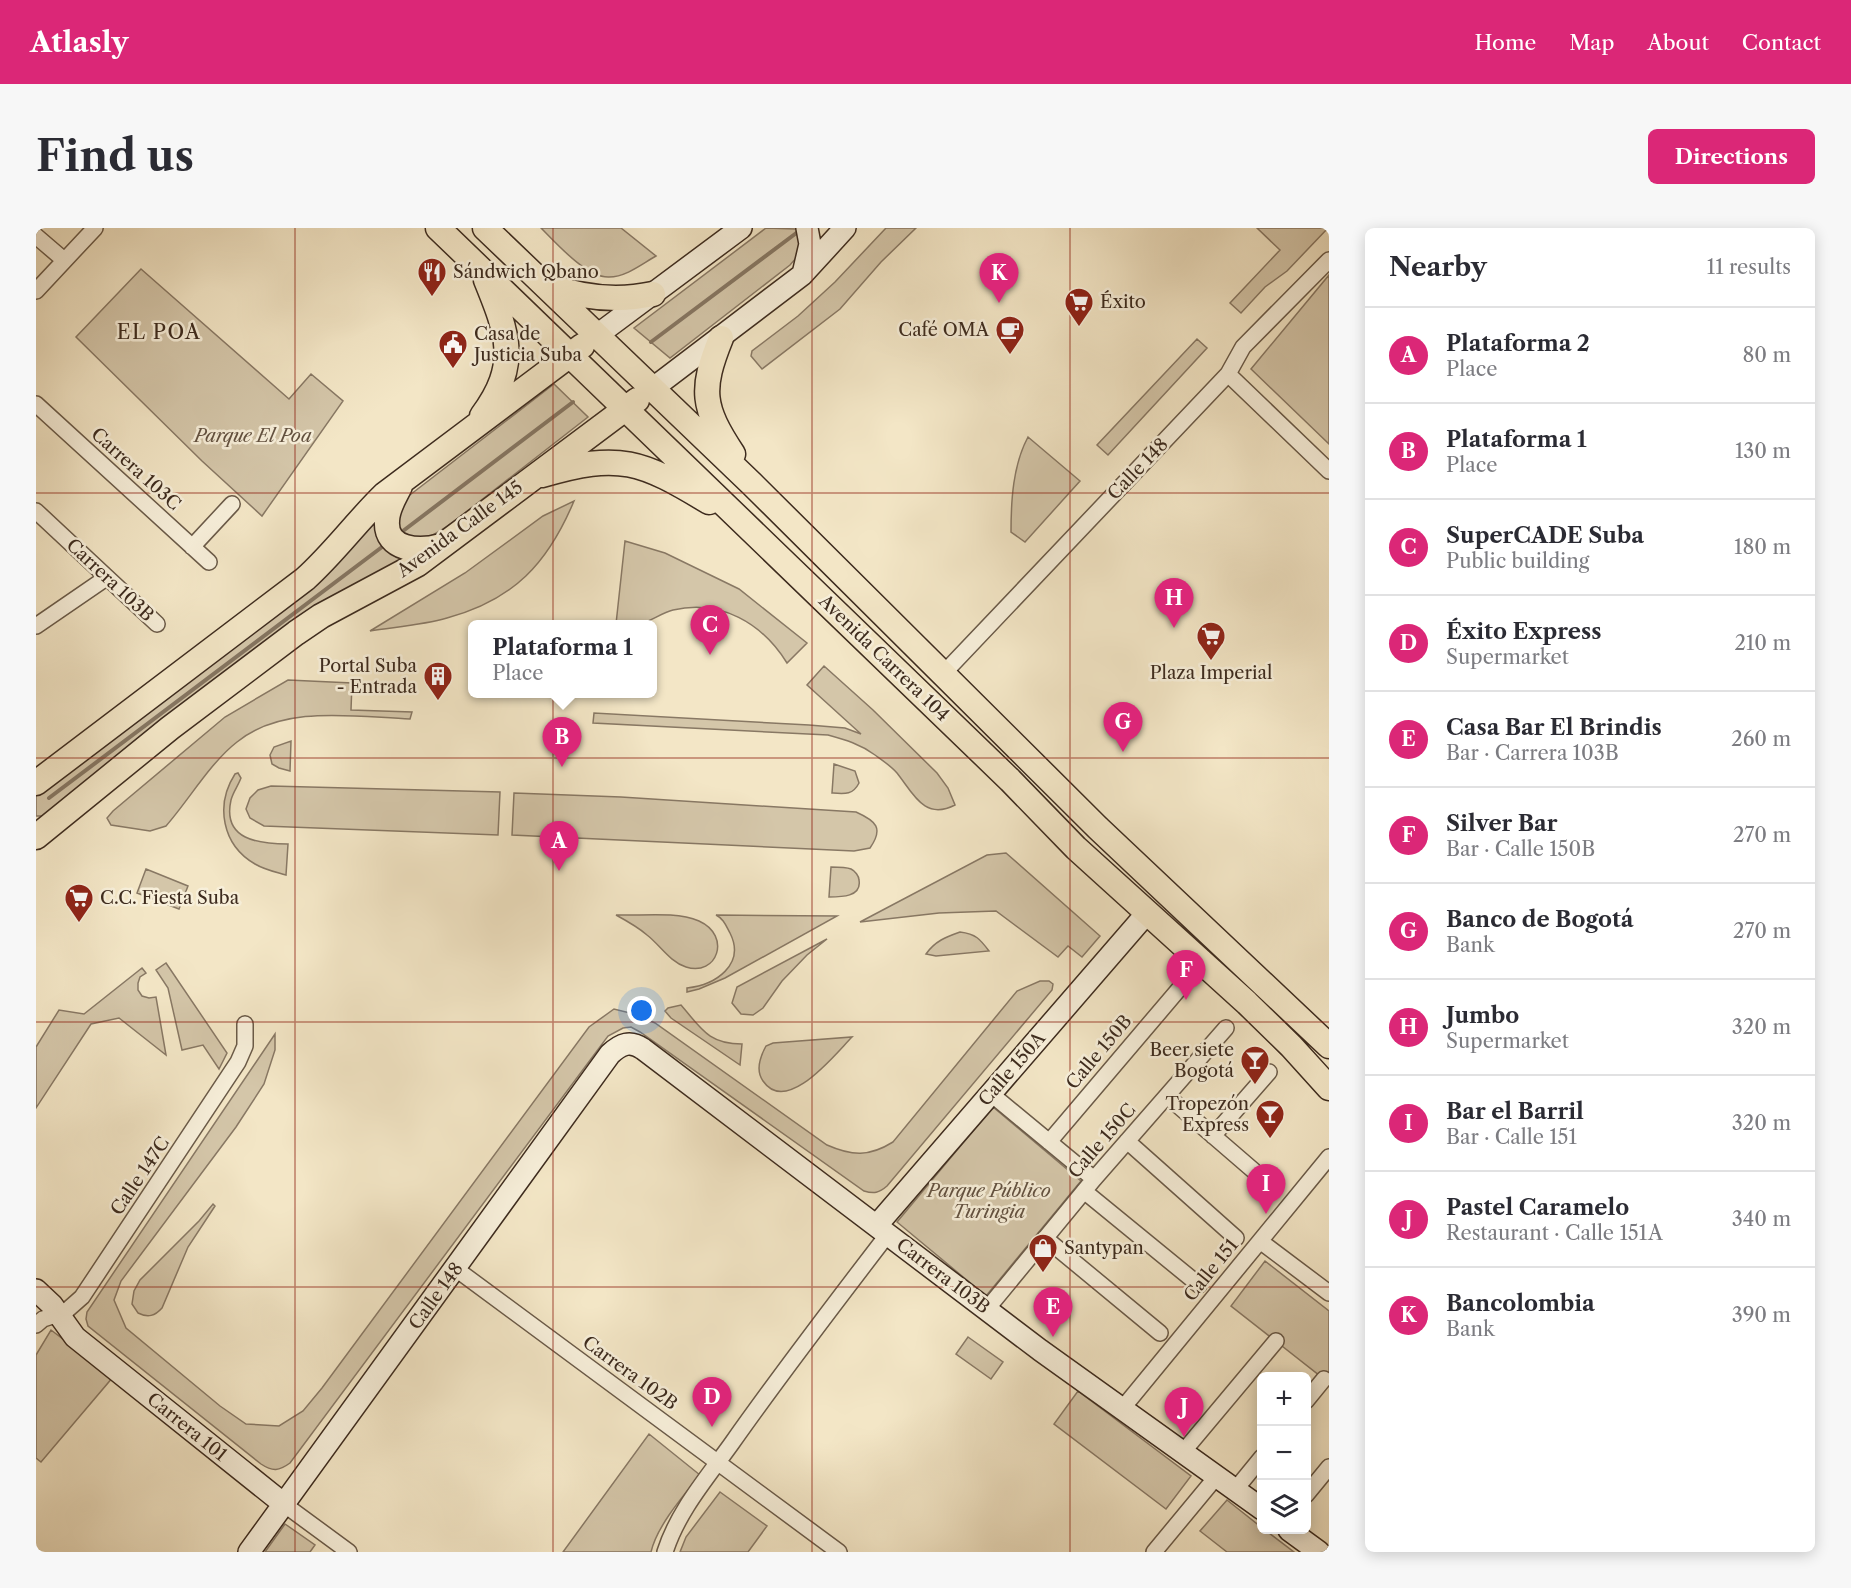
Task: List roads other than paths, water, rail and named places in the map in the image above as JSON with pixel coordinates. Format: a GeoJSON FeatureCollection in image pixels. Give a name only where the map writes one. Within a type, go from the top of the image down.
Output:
{"type":"FeatureCollection","features":[{"type":"Feature","properties":{"kind":"main road","name":"Avenida Carrera 104"},"geometry":{"type":"LineString","coordinates":[[438,228],[1011,780],[1076,848],[1292,1046],[1329,1088]]}},
{"type":"Feature","properties":{"kind":"main road","name":"Avenida Carrera 104"},"geometry":{"type":"LineString","coordinates":[[485,228],[752,484],[1098,828],[1329,1046]]}},
{"type":"Feature","properties":{"kind":"main road"},"geometry":{"type":"LineString","coordinates":[[474,427],[495,396],[506,364],[507,345],[503,323],[483,273]]}},
{"type":"Feature","properties":{"kind":"main road"},"geometry":{"type":"LineString","coordinates":[[542,283],[568,293],[596,298],[630,298],[653,294]]}},
{"type":"Feature","properties":{"kind":"main road"},"geometry":{"type":"LineString","coordinates":[[36,783],[305,579],[371,508],[403,481],[596,336]]}},
{"type":"Feature","properties":{"kind":"main road"},"geometry":{"type":"LineString","coordinates":[[721,338],[708,375],[706,389],[711,414],[718,431],[752,484]]}},
{"type":"Feature","properties":{"kind":"main road","name":"Avenida Calle 145"},"geometry":{"type":"LineString","coordinates":[[36,837],[170,728],[296,633],[321,616],[418,564],[446,545],[528,479],[652,389]]}},
{"type":"Feature","properties":{"kind":"main road"},"geometry":{"type":"LineString","coordinates":[[528,479],[592,463],[636,465],[669,478],[751,528]]}},
{"type":"Feature","properties":{"kind":"main road"},"geometry":{"type":"LineString","coordinates":[[403,481],[388,512],[387,527],[392,538],[404,548],[421,549],[446,545]]}},
{"type":"Feature","properties":{"kind":"main road"},"geometry":{"type":"LineString","coordinates":[[1076,848],[1072,840],[1074,826],[1085,823],[1098,828]]}},
{"type":"Feature","properties":{"kind":"street"},"geometry":{"type":"LineString","coordinates":[[36,291],[95,228]]}},
{"type":"Feature","properties":{"kind":"street"},"geometry":{"type":"LineString","coordinates":[[596,336],[741,228]]}},
{"type":"Feature","properties":{"kind":"street","name":"Avenida Calle 145"},"geometry":{"type":"LineString","coordinates":[[652,389],[802,275],[845,228]]}},
{"type":"Feature","properties":{"kind":"street"},"geometry":{"type":"LineString","coordinates":[[802,275],[809,256],[808,230]]}},
{"type":"Feature","properties":{"kind":"street"},"geometry":{"type":"LineString","coordinates":[[36,236],[64,260]]}},
{"type":"Feature","properties":{"kind":"street","name":"Calle 148"},"geometry":{"type":"LineString","coordinates":[[944,674],[1228,374],[1243,347],[1329,260]]}},
{"type":"Feature","properties":{"kind":"street"},"geometry":{"type":"LineString","coordinates":[[1228,374],[1329,471]]}},
{"type":"Feature","properties":{"kind":"street","name":"Carrera 103C"},"geometry":{"type":"LineString","coordinates":[[36,404],[209,562]]}},
{"type":"Feature","properties":{"kind":"street"},"geometry":{"type":"LineString","coordinates":[[192,547],[232,504]]}},
{"type":"Feature","properties":{"kind":"street","name":"Carrera 103B"},"geometry":{"type":"LineString","coordinates":[[36,511],[157,624]]}},
{"type":"Feature","properties":{"kind":"street"},"geometry":{"type":"LineString","coordinates":[[36,626],[106,578]]}},
{"type":"Feature","properties":{"kind":"street","name":"Calle 150A"},"geometry":{"type":"LineString","coordinates":[[665,1552],[671,1532],[689,1501],[883,1230],[990,1093],[1147,913]]}},
{"type":"Feature","properties":{"kind":"street","name":"Calle 150B"},"geometry":{"type":"LineString","coordinates":[[1049,1142],[1179,989]]}},
{"type":"Feature","properties":{"kind":"street","name":"Calle 147C"},"geometry":{"type":"LineString","coordinates":[[36,1325],[43,1319],[74,1306],[82,1297],[238,1062],[245,1046],[244,1024]]}},
{"type":"Feature","properties":{"kind":"street","name":"Calle 150C"},"geometry":{"type":"LineString","coordinates":[[987,1309],[1089,1185],[1226,1028]]}},
{"type":"Feature","properties":{"kind":"street","name":"Calle 148"},"geometry":{"type":"LineString","coordinates":[[249,1552],[610,1054],[627,1043]]}},
{"type":"Feature","properties":{"kind":"street","name":"Carrera 103B"},"geometry":{"type":"LineString","coordinates":[[627,1043],[635,1044],[643,1049],[987,1309],[1257,1505]]}},
{"type":"Feature","properties":{"kind":"street"},"geometry":{"type":"LineString","coordinates":[[1213,1136],[1269,1072]]}},
{"type":"Feature","properties":{"kind":"street"},"geometry":{"type":"LineString","coordinates":[[990,1093],[1049,1142],[1089,1185],[1199,1285]]}},
{"type":"Feature","properties":{"kind":"street"},"geometry":{"type":"LineString","coordinates":[[1167,1096],[1254,1171]]}},
{"type":"Feature","properties":{"kind":"street"},"geometry":{"type":"LineString","coordinates":[[1127,1141],[1236,1238]]}},
{"type":"Feature","properties":{"kind":"street","name":"Calle 151"},"geometry":{"type":"LineString","coordinates":[[1122,1408],[1329,1157]]}},
{"type":"Feature","properties":{"kind":"street"},"geometry":{"type":"LineString","coordinates":[[1046,1238],[1160,1333]]}},
{"type":"Feature","properties":{"kind":"street"},"geometry":{"type":"LineString","coordinates":[[1260,1241],[1327,1286]]}},
{"type":"Feature","properties":{"kind":"street","name":"Carrera 102B"},"geometry":{"type":"LineString","coordinates":[[456,1269],[839,1552]]}},
{"type":"Feature","properties":{"kind":"street","name":"Carrera 101"},"geometry":{"type":"LineString","coordinates":[[36,1290],[46,1298],[75,1337],[285,1505],[349,1552]]}},
{"type":"Feature","properties":{"kind":"street"},"geometry":{"type":"LineString","coordinates":[[1183,1452],[1276,1341]]}},
{"type":"Feature","properties":{"kind":"street"},"geometry":{"type":"LineString","coordinates":[[1311,1395],[1324,1379]]}},
{"type":"Feature","properties":{"kind":"street"},"geometry":{"type":"LineString","coordinates":[[1235,1490],[1257,1463]]}},
{"type":"Feature","properties":{"kind":"street"},"geometry":{"type":"LineString","coordinates":[[1311,1489],[1329,1467]]}},
{"type":"Feature","properties":{"kind":"street"},"geometry":{"type":"LineString","coordinates":[[1154,1552],[1217,1476]]}},
{"type":"Feature","properties":{"kind":"street"},"geometry":{"type":"LineString","coordinates":[[1294,1534],[1319,1552]]}},
{"type":"Feature","properties":{"kind":"waterway"},"geometry":{"type":"LineString","coordinates":[[651,342],[799,231]]}},
{"type":"Feature","properties":{"kind":"waterway"},"geometry":{"type":"LineString","coordinates":[[399,534],[573,402]]}},
{"type":"Feature","properties":{"kind":"waterway"},"geometry":{"type":"LineString","coordinates":[[49,798],[386,544]]}},
{"type":"Feature","properties":{"kind":"place","name":"Sándwich Qbano"},"geometry":{"type":"Point","coordinates":[432,298]}},
{"type":"Feature","properties":{"kind":"place","name":"Bancolombia"},"geometry":{"type":"Point","coordinates":[999,303]}},
{"type":"Feature","properties":{"kind":"place","name":"Éxito"},"geometry":{"type":"Point","coordinates":[1079,328]}},
{"type":"Feature","properties":{"kind":"place","name":"Café OMA"},"geometry":{"type":"Point","coordinates":[1010,356]}},
{"type":"Feature","properties":{"kind":"place","name":"Casa de Justicia Suba"},"geometry":{"type":"Point","coordinates":[453,370]}},
{"type":"Feature","properties":{"kind":"place","name":"Jumbo"},"geometry":{"type":"Point","coordinates":[1174,628]}},
{"type":"Feature","properties":{"kind":"place","name":"SuperCADE Suba"},"geometry":{"type":"Point","coordinates":[710,655]}},
{"type":"Feature","properties":{"kind":"place","name":"Plaza Imperial"},"geometry":{"type":"Point","coordinates":[1211,662]}},
{"type":"Feature","properties":{"kind":"place","name":"Portal Suba - Entrada"},"geometry":{"type":"Point","coordinates":[438,702]}},
{"type":"Feature","properties":{"kind":"place","name":"Banco de Bogotá"},"geometry":{"type":"Point","coordinates":[1123,752]}},
{"type":"Feature","properties":{"kind":"place","name":"Plataforma 1"},"geometry":{"type":"Point","coordinates":[562,767]}},
{"type":"Feature","properties":{"kind":"place","name":"Plataforma 2"},"geometry":{"type":"Point","coordinates":[559,871]}},
{"type":"Feature","properties":{"kind":"place","name":"C.C. Fiesta Suba"},"geometry":{"type":"Point","coordinates":[79,924]}},
{"type":"Feature","properties":{"kind":"place","name":"Silver Bar"},"geometry":{"type":"Point","coordinates":[1186,1000]}},
{"type":"Feature","properties":{"kind":"place","name":"Beer siete Bogotá"},"geometry":{"type":"Point","coordinates":[1255,1086]}},
{"type":"Feature","properties":{"kind":"place","name":"Tropezón Express"},"geometry":{"type":"Point","coordinates":[1270,1140]}},
{"type":"Feature","properties":{"kind":"place","name":"Bar el Barril"},"geometry":{"type":"Point","coordinates":[1266,1214]}},
{"type":"Feature","properties":{"kind":"place","name":"Santypan"},"geometry":{"type":"Point","coordinates":[1043,1274]}},
{"type":"Feature","properties":{"kind":"place","name":"Casa Bar El Brindis"},"geometry":{"type":"Point","coordinates":[1053,1337]}},
{"type":"Feature","properties":{"kind":"place","name":"Éxito Express"},"geometry":{"type":"Point","coordinates":[712,1427]}},
{"type":"Feature","properties":{"kind":"place","name":"Pastel Caramelo"},"geometry":{"type":"Point","coordinates":[1184,1437]}},
{"type":"Feature","properties":{"kind":"district","name":"EL POA"},"geometry":{"type":"Point","coordinates":[159,332]}},
{"type":"Feature","properties":{"kind":"park label","name":"Parque El Poa"},"geometry":{"type":"Point","coordinates":[253,436]}},
{"type":"Feature","properties":{"kind":"park label","name":"Parque Público Turingia"},"geometry":{"type":"Point","coordinates":[989,1201]}}]}
